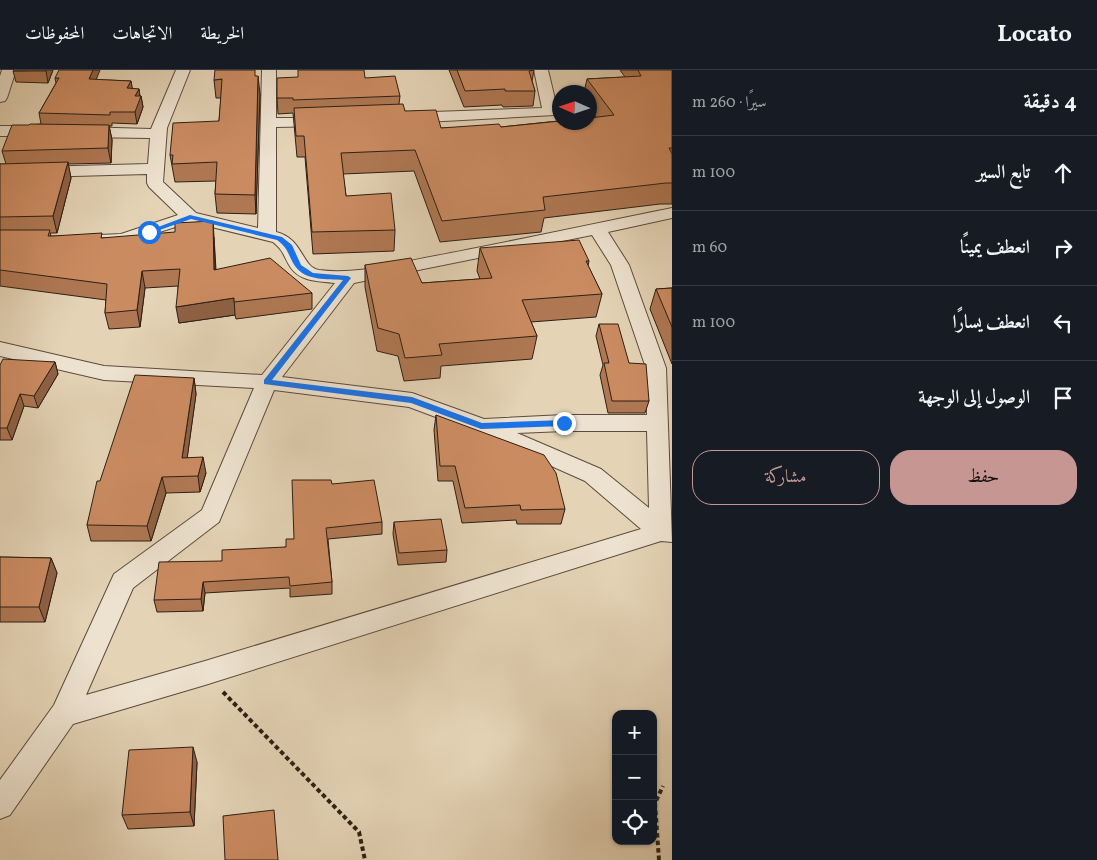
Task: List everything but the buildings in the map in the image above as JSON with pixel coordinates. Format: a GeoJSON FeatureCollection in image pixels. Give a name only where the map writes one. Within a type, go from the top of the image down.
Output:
{"type":"FeatureCollection","features":[{"type":"Feature","properties":{"kind":"street"},"geometry":{"type":"LineString","coordinates":[[0,98],[9,70]]}},
{"type":"Feature","properties":{"kind":"street"},"geometry":{"type":"LineString","coordinates":[[183,70],[159,134],[155,183],[190,217],[279,238],[290,246],[298,266],[311,275],[348,278],[672,213]]}},
{"type":"Feature","properties":{"kind":"street"},"geometry":{"type":"LineString","coordinates":[[267,236],[269,70]]}},
{"type":"Feature","properties":{"kind":"street"},"geometry":{"type":"LineString","coordinates":[[394,118],[550,112],[541,70]]}},
{"type":"Feature","properties":{"kind":"street"},"geometry":{"type":"LineString","coordinates":[[268,123],[336,120]]}},
{"type":"Feature","properties":{"kind":"street"},"geometry":{"type":"LineString","coordinates":[[0,131],[159,134]]}},
{"type":"Feature","properties":{"kind":"street"},"geometry":{"type":"LineString","coordinates":[[0,172],[156,169]]}},
{"type":"Feature","properties":{"kind":"street"},"geometry":{"type":"LineString","coordinates":[[94,240],[122,239],[190,217]]}},
{"type":"Feature","properties":{"kind":"street"},"geometry":{"type":"LineString","coordinates":[[597,228],[620,264],[656,368],[666,534]]}},
{"type":"Feature","properties":{"kind":"street"},"geometry":{"type":"LineString","coordinates":[[0,805],[64,714],[123,581],[211,516],[267,382],[348,278]]}},
{"type":"Feature","properties":{"kind":"street"},"geometry":{"type":"LineString","coordinates":[[0,349],[104,373],[267,382],[412,400],[481,426],[593,475],[666,534]]}},
{"type":"Feature","properties":{"kind":"street"},"geometry":{"type":"LineString","coordinates":[[481,426],[564,423],[658,423]]}},
{"type":"Feature","properties":{"kind":"street"},"geometry":{"type":"LineString","coordinates":[[64,714],[666,534]]}},
{"type":"Feature","properties":{"kind":"path"},"geometry":{"type":"LineString","coordinates":[[205,673],[359,832],[365,860]]}},
{"type":"Feature","properties":{"kind":"path"},"geometry":{"type":"LineString","coordinates":[[658,860],[656,803],[663,786]]}},
{"type":"Feature","properties":{"kind":"route"},"geometry":{"type":"LineString","coordinates":[[149,232],[190,217],[279,238],[290,246],[298,266],[311,275],[348,278],[267,382],[412,400],[481,426],[564,423]]}}]}
